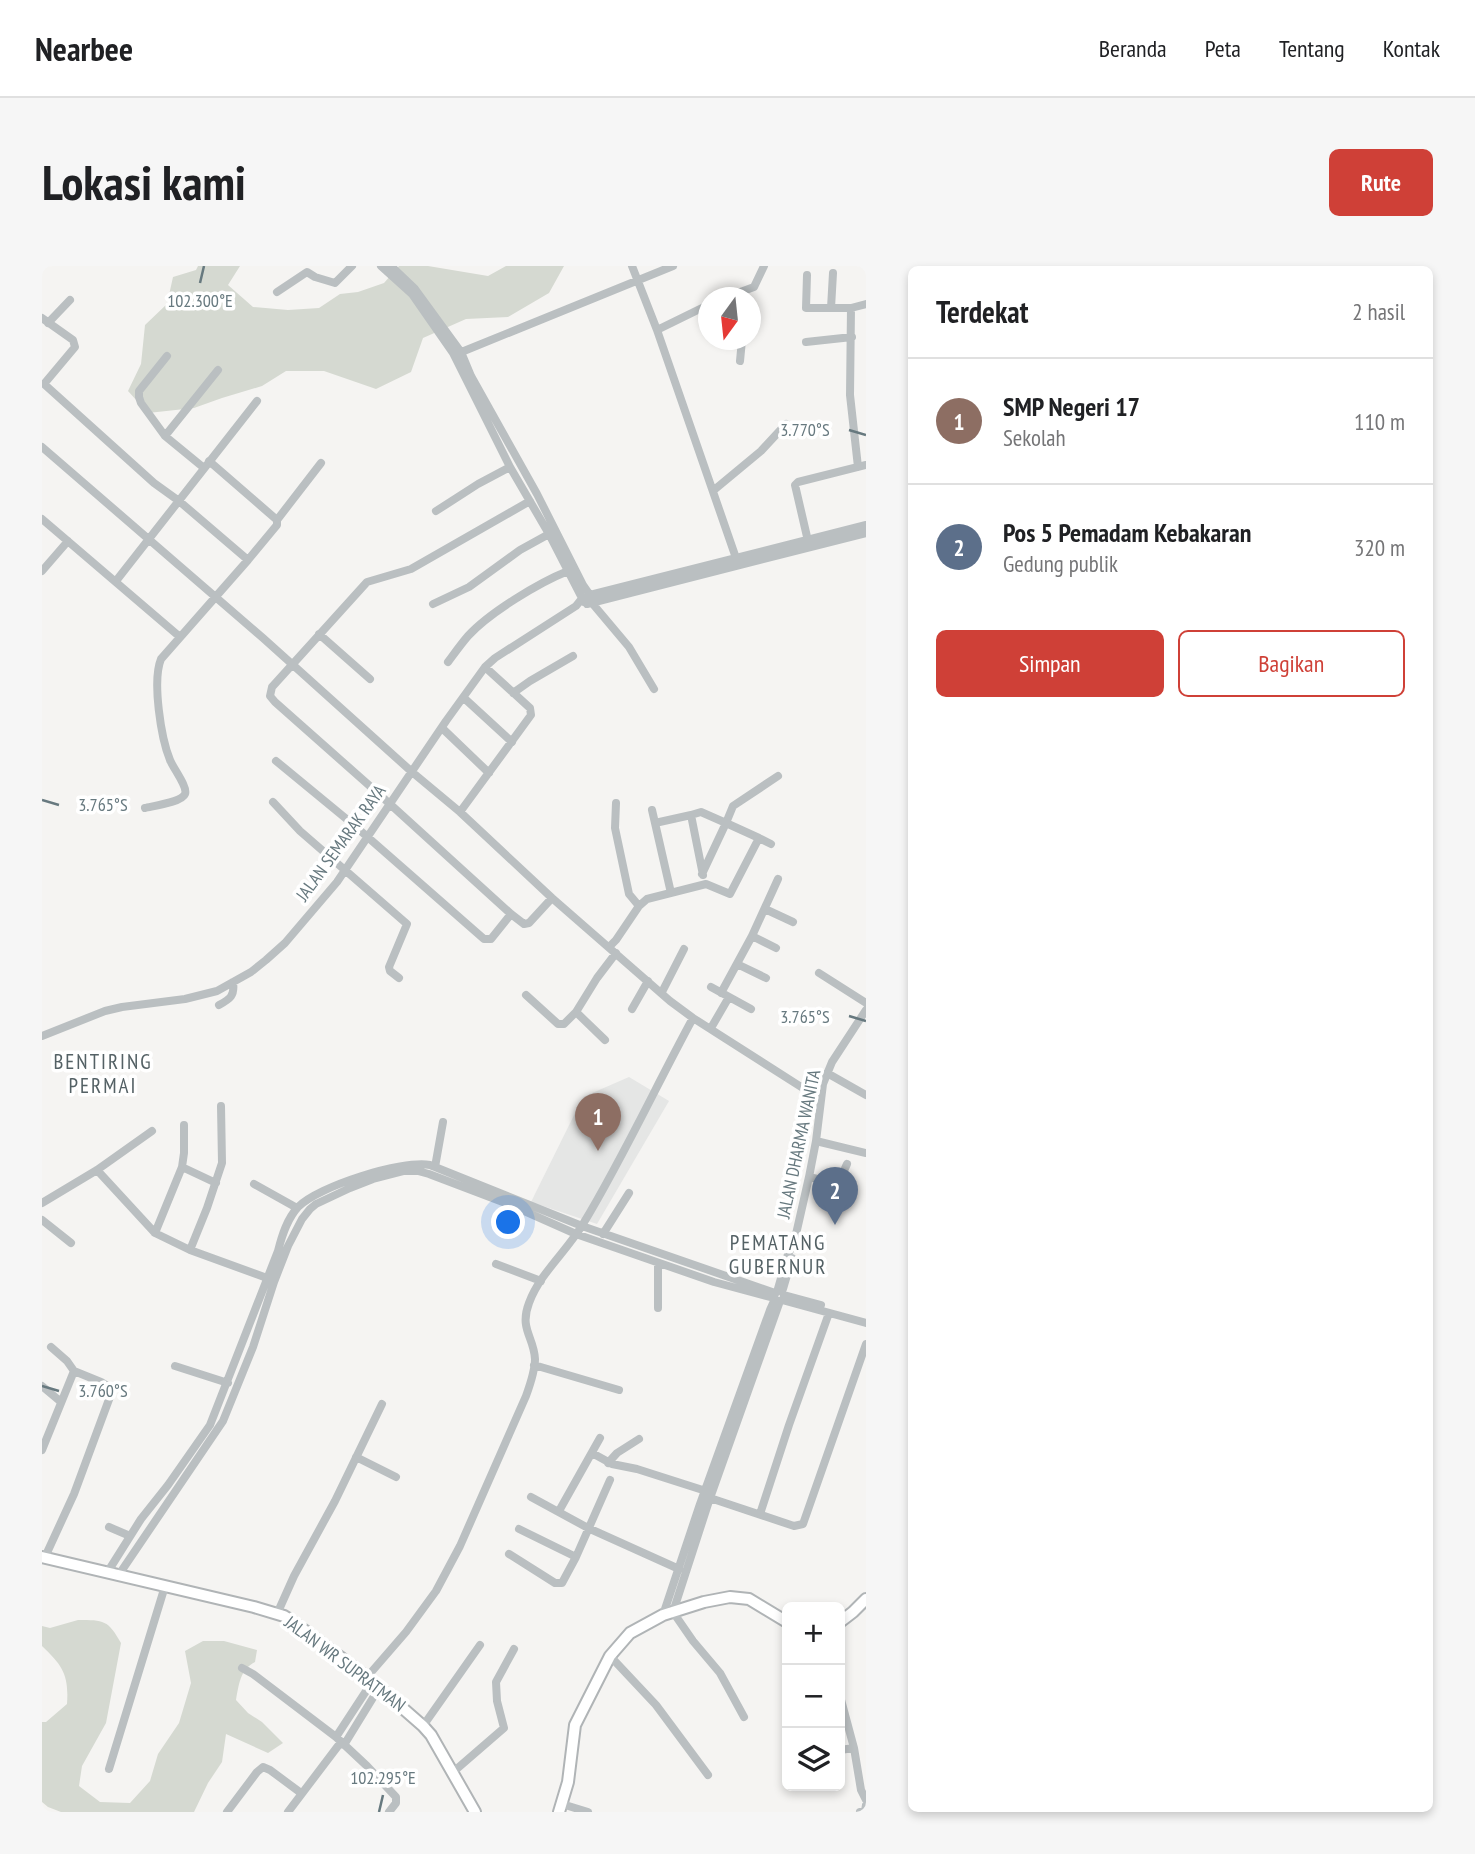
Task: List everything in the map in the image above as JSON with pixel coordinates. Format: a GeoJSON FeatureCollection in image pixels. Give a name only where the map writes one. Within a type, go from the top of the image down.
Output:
{"type":"FeatureCollection","features":[{"type":"Feature","properties":{"kind":"highway","name":"JALAN WR SUPRATMAN"},"geometry":{"type":"LineString","coordinates":[[43,1557],[277,1614],[292,1620],[373,1682],[423,1726],[475,1812]]}},
{"type":"Feature","properties":{"kind":"highway"},"geometry":{"type":"LineString","coordinates":[[560,1808],[568,1782],[575,1725],[610,1656],[629,1633],[668,1614],[718,1599],[740,1597],[760,1604],[782,1619]]}},
{"type":"Feature","properties":{"kind":"highway"},"geometry":{"type":"LineString","coordinates":[[845,1618],[866,1599]]}},
{"type":"Feature","properties":{"kind":"street"},"geometry":{"type":"LineString","coordinates":[[277,292],[305,269],[312,276],[335,283],[352,266]]}},
{"type":"Feature","properties":{"kind":"street"},"geometry":{"type":"LineString","coordinates":[[381,266],[412,294],[457,353],[510,467],[585,602],[629,647],[654,689]]}},
{"type":"Feature","properties":{"kind":"street"},"geometry":{"type":"LineString","coordinates":[[391,266],[415,289],[471,376],[537,494],[583,585],[585,602]]}},
{"type":"Feature","properties":{"kind":"street"},"geometry":{"type":"LineString","coordinates":[[632,266],[738,561]]}},
{"type":"Feature","properties":{"kind":"street"},"geometry":{"type":"LineString","coordinates":[[457,353],[673,266]]}},
{"type":"Feature","properties":{"kind":"street"},"geometry":{"type":"LineString","coordinates":[[752,287],[764,266]]}},
{"type":"Feature","properties":{"kind":"street"},"geometry":{"type":"LineString","coordinates":[[831,308],[833,273]]}},
{"type":"Feature","properties":{"kind":"street"},"geometry":{"type":"LineString","coordinates":[[807,275],[806,308],[851,308],[866,304]]}},
{"type":"Feature","properties":{"kind":"street"},"geometry":{"type":"LineString","coordinates":[[70,300],[45,320],[73,340],[75,347],[43,384],[154,483],[248,560]]}},
{"type":"Feature","properties":{"kind":"street"},"geometry":{"type":"LineString","coordinates":[[808,541],[795,485],[862,466],[850,395],[851,308]]}},
{"type":"Feature","properties":{"kind":"street"},"geometry":{"type":"LineString","coordinates":[[657,330],[698,310]]}},
{"type":"Feature","properties":{"kind":"street"},"geometry":{"type":"LineString","coordinates":[[806,342],[852,337]]}},
{"type":"Feature","properties":{"kind":"street"},"geometry":{"type":"LineString","coordinates":[[740,361],[741,350]]}},
{"type":"Feature","properties":{"kind":"street"},"geometry":{"type":"LineString","coordinates":[[167,356],[138,394],[141,403],[165,436],[207,464],[277,520]]}},
{"type":"Feature","properties":{"kind":"street"},"geometry":{"type":"LineString","coordinates":[[165,436],[218,370]]}},
{"type":"Feature","properties":{"kind":"street"},"geometry":{"type":"LineString","coordinates":[[116,581],[257,401]]}},
{"type":"Feature","properties":{"kind":"street"},"geometry":{"type":"LineString","coordinates":[[713,491],[761,451],[786,424]]}},
{"type":"Feature","properties":{"kind":"street"},"geometry":{"type":"LineString","coordinates":[[42,447],[460,812],[552,898],[648,981],[693,1018],[820,1099]]}},
{"type":"Feature","properties":{"kind":"street"},"geometry":{"type":"LineString","coordinates":[[145,808],[178,800],[186,793],[168,756],[160,719],[157,680],[161,659],[217,598],[277,525],[277,520],[321,463]]}},
{"type":"Feature","properties":{"kind":"street"},"geometry":{"type":"LineString","coordinates":[[436,512],[478,484],[510,467]]}},
{"type":"Feature","properties":{"kind":"street"},"geometry":{"type":"LineString","coordinates":[[530,501],[411,569],[366,582],[272,687],[270,696],[511,914],[527,925],[552,898]]}},
{"type":"Feature","properties":{"kind":"street"},"geometry":{"type":"LineString","coordinates":[[42,519],[180,637]]}},
{"type":"Feature","properties":{"kind":"street","name":"JALAN SEMARAK RAYA"},"geometry":{"type":"LineString","coordinates":[[42,1036],[105,1012],[204,995],[217,991],[251,972],[288,940],[346,870],[442,728],[495,657],[585,602],[866,525]]}},
{"type":"Feature","properties":{"kind":"street","name":"JALAN SEMARAK RAYA"},"geometry":{"type":"LineString","coordinates":[[738,561],[866,533]]}},
{"type":"Feature","properties":{"kind":"street"},"geometry":{"type":"LineString","coordinates":[[433,604],[469,587],[520,550],[549,534]]}},
{"type":"Feature","properties":{"kind":"street"},"geometry":{"type":"LineString","coordinates":[[42,571],[68,541]]}},
{"type":"Feature","properties":{"kind":"street"},"geometry":{"type":"LineString","coordinates":[[448,662],[468,636],[502,608],[568,571]]}},
{"type":"Feature","properties":{"kind":"street"},"geometry":{"type":"LineString","coordinates":[[320,634],[370,679]]}},
{"type":"Feature","properties":{"kind":"street"},"geometry":{"type":"LineString","coordinates":[[513,694],[573,656]]}},
{"type":"Feature","properties":{"kind":"street"},"geometry":{"type":"LineString","coordinates":[[460,812],[532,712],[485,667]]}},
{"type":"Feature","properties":{"kind":"street"},"geometry":{"type":"LineString","coordinates":[[464,698],[512,742]]}},
{"type":"Feature","properties":{"kind":"street"},"geometry":{"type":"LineString","coordinates":[[442,728],[489,773]]}},
{"type":"Feature","properties":{"kind":"street"},"geometry":{"type":"LineString","coordinates":[[276,761],[484,939],[491,939],[511,914]]}},
{"type":"Feature","properties":{"kind":"street"},"geometry":{"type":"LineString","coordinates":[[702,874],[733,806],[778,776]]}},
{"type":"Feature","properties":{"kind":"street"},"geometry":{"type":"LineString","coordinates":[[273,803],[300,831],[407,924],[389,967],[399,978]]}},
{"type":"Feature","properties":{"kind":"street"},"geometry":{"type":"LineString","coordinates":[[616,803],[615,828],[629,894],[639,906]]}},
{"type":"Feature","properties":{"kind":"street"},"geometry":{"type":"LineString","coordinates":[[652,810],[671,893]]}},
{"type":"Feature","properties":{"kind":"street"},"geometry":{"type":"LineString","coordinates":[[654,823],[701,812],[771,844]]}},
{"type":"Feature","properties":{"kind":"street"},"geometry":{"type":"LineString","coordinates":[[691,814],[706,884]]}},
{"type":"Feature","properties":{"kind":"street"},"geometry":{"type":"LineString","coordinates":[[526,995],[559,1025],[567,1022],[576,1012],[616,940],[639,906],[647,899],[706,884],[730,894],[759,838]]}},
{"type":"Feature","properties":{"kind":"street"},"geometry":{"type":"LineString","coordinates":[[710,1028],[778,879]]}},
{"type":"Feature","properties":{"kind":"street"},"geometry":{"type":"LineString","coordinates":[[765,909],[793,922]]}},
{"type":"Feature","properties":{"kind":"street"},"geometry":{"type":"LineString","coordinates":[[752,936],[776,948]]}},
{"type":"Feature","properties":{"kind":"street"},"geometry":{"type":"LineString","coordinates":[[662,992],[684,948]]}},
{"type":"Feature","properties":{"kind":"street"},"geometry":{"type":"LineString","coordinates":[[737,964],[766,978]]}},
{"type":"Feature","properties":{"kind":"street"},"geometry":{"type":"LineString","coordinates":[[819,973],[866,1003]]}},
{"type":"Feature","properties":{"kind":"street"},"geometry":{"type":"LineString","coordinates":[[632,1009],[648,981]]}},
{"type":"Feature","properties":{"kind":"street"},"geometry":{"type":"LineString","coordinates":[[219,1005],[232,996],[233,982]]}},
{"type":"Feature","properties":{"kind":"street"},"geometry":{"type":"LineString","coordinates":[[711,987],[751,1009]]}},
{"type":"Feature","properties":{"kind":"street","name":"JALAN DHARMA WANITA"},"geometry":{"type":"LineString","coordinates":[[709,1494],[779,1296],[809,1177],[820,1099],[827,1073],[840,1048],[866,1010]]}},
{"type":"Feature","properties":{"kind":"street"},"geometry":{"type":"LineString","coordinates":[[576,1012],[606,1040]]}},
{"type":"Feature","properties":{"kind":"street"},"geometry":{"type":"LineString","coordinates":[[288,1812],[341,1741],[373,1682],[436,1591],[460,1546],[526,1396],[535,1357],[525,1325],[529,1302],[541,1281],[579,1230],[693,1018]]}},
{"type":"Feature","properties":{"kind":"street"},"geometry":{"type":"LineString","coordinates":[[827,1073],[866,1095]]}},
{"type":"Feature","properties":{"kind":"street"},"geometry":{"type":"LineString","coordinates":[[190,1250],[222,1163],[221,1106]]}},
{"type":"Feature","properties":{"kind":"street"},"geometry":{"type":"LineString","coordinates":[[435,1167],[443,1122]]}},
{"type":"Feature","properties":{"kind":"street"},"geometry":{"type":"LineString","coordinates":[[155,1233],[182,1167],[184,1125]]}},
{"type":"Feature","properties":{"kind":"street"},"geometry":{"type":"LineString","coordinates":[[42,1203],[97,1170],[152,1131]]}},
{"type":"Feature","properties":{"kind":"street"},"geometry":{"type":"LineString","coordinates":[[816,1141],[866,1153]]}},
{"type":"Feature","properties":{"kind":"street"},"geometry":{"type":"LineString","coordinates":[[112,1574],[152,1523],[219,1427],[234,1397],[288,1246],[313,1201],[347,1182],[389,1167],[415,1164],[435,1167],[658,1263],[726,1286],[779,1296],[866,1320]]}},
{"type":"Feature","properties":{"kind":"street"},"geometry":{"type":"LineString","coordinates":[[809,1177],[838,1184],[847,1164]]}},
{"type":"Feature","properties":{"kind":"street"},"geometry":{"type":"LineString","coordinates":[[182,1167],[216,1183]]}},
{"type":"Feature","properties":{"kind":"street"},"geometry":{"type":"LineString","coordinates":[[97,1170],[155,1233],[190,1250],[267,1278]]}},
{"type":"Feature","properties":{"kind":"street"},"geometry":{"type":"LineString","coordinates":[[112,1574],[130,1536],[210,1425],[278,1251],[284,1229],[297,1208],[373,1180],[404,1171],[418,1171],[579,1230],[603,1234],[829,1312],[866,1320]]}},
{"type":"Feature","properties":{"kind":"street"},"geometry":{"type":"LineString","coordinates":[[254,1184],[297,1208]]}},
{"type":"Feature","properties":{"kind":"street"},"geometry":{"type":"LineString","coordinates":[[603,1234],[629,1193]]}},
{"type":"Feature","properties":{"kind":"street"},"geometry":{"type":"LineString","coordinates":[[42,1220],[71,1243]]}},
{"type":"Feature","properties":{"kind":"street"},"geometry":{"type":"LineString","coordinates":[[658,1263],[658,1308]]}},
{"type":"Feature","properties":{"kind":"street"},"geometry":{"type":"LineString","coordinates":[[496,1264],[541,1281]]}},
{"type":"Feature","properties":{"kind":"street"},"geometry":{"type":"LineString","coordinates":[[761,1514],[829,1312]]}},
{"type":"Feature","properties":{"kind":"street"},"geometry":{"type":"LineString","coordinates":[[242,1343],[253,1347]]}},
{"type":"Feature","properties":{"kind":"street"},"geometry":{"type":"LineString","coordinates":[[592,1453],[608,1463],[637,1469],[794,1526],[803,1524],[866,1343]]}},
{"type":"Feature","properties":{"kind":"street"},"geometry":{"type":"LineString","coordinates":[[43,1557],[74,1494],[111,1394],[109,1387],[101,1382],[74,1371],[51,1347]]}},
{"type":"Feature","properties":{"kind":"street"},"geometry":{"type":"LineString","coordinates":[[534,1365],[619,1390]]}},
{"type":"Feature","properties":{"kind":"street"},"geometry":{"type":"LineString","coordinates":[[175,1366],[228,1383]]}},
{"type":"Feature","properties":{"kind":"street"},"geometry":{"type":"LineString","coordinates":[[42,1450],[74,1371]]}},
{"type":"Feature","properties":{"kind":"street"},"geometry":{"type":"LineString","coordinates":[[42,1386],[61,1402]]}},
{"type":"Feature","properties":{"kind":"street"},"geometry":{"type":"LineString","coordinates":[[277,1614],[382,1404]]}},
{"type":"Feature","properties":{"kind":"street"},"geometry":{"type":"LineString","coordinates":[[559,1511],[600,1438]]}},
{"type":"Feature","properties":{"kind":"street"},"geometry":{"type":"LineString","coordinates":[[608,1463],[617,1453],[639,1439]]}},
{"type":"Feature","properties":{"kind":"street"},"geometry":{"type":"LineString","coordinates":[[356,1457],[396,1477]]}},
{"type":"Feature","properties":{"kind":"street"},"geometry":{"type":"LineString","coordinates":[[509,1554],[555,1583],[565,1580],[610,1480]]}},
{"type":"Feature","properties":{"kind":"street"},"geometry":{"type":"LineString","coordinates":[[668,1614],[679,1569],[709,1494]]}},
{"type":"Feature","properties":{"kind":"street"},"geometry":{"type":"LineString","coordinates":[[668,1614],[709,1494]]}},
{"type":"Feature","properties":{"kind":"street"},"geometry":{"type":"LineString","coordinates":[[531,1497],[588,1528],[679,1569]]}},
{"type":"Feature","properties":{"kind":"street"},"geometry":{"type":"LineString","coordinates":[[109,1527],[130,1536]]}},
{"type":"Feature","properties":{"kind":"street"},"geometry":{"type":"LineString","coordinates":[[519,1529],[576,1557]]}},
{"type":"Feature","properties":{"kind":"street"},"geometry":{"type":"LineString","coordinates":[[109,1769],[165,1586]]}},
{"type":"Feature","properties":{"kind":"street"},"geometry":{"type":"LineString","coordinates":[[668,1614],[720,1673],[744,1717]]}},
{"type":"Feature","properties":{"kind":"street"},"geometry":{"type":"LineString","coordinates":[[423,1726],[480,1645]]}},
{"type":"Feature","properties":{"kind":"street"},"geometry":{"type":"LineString","coordinates":[[452,1773],[504,1728],[497,1701],[496,1682],[514,1648]]}},
{"type":"Feature","properties":{"kind":"street"},"geometry":{"type":"LineString","coordinates":[[610,1656],[656,1705],[708,1775]]}},
{"type":"Feature","properties":{"kind":"street"},"geometry":{"type":"LineString","coordinates":[[242,1668],[341,1741],[367,1766],[396,1797],[396,1803],[389,1812]]}},
{"type":"Feature","properties":{"kind":"street"},"geometry":{"type":"LineString","coordinates":[[845,1715],[854,1748],[864,1808]]}},
{"type":"Feature","properties":{"kind":"street"},"geometry":{"type":"LineString","coordinates":[[845,1749],[854,1748]]}},
{"type":"Feature","properties":{"kind":"street"},"geometry":{"type":"LineString","coordinates":[[228,1812],[263,1767],[302,1793]]}},
{"type":"Feature","properties":{"kind":"street"},"geometry":{"type":"LineString","coordinates":[[560,1808],[588,1812]]}},
{"type":"Feature","properties":{"kind":"shaded area"},"geometry":{"type":"Polygon","coordinates":[[[198,266],[240,266],[228,285],[253,307],[288,310],[319,308],[340,294],[358,292],[384,283],[399,266],[428,266],[488,276],[506,266],[564,266],[549,293],[508,317],[466,319],[423,338],[411,372],[376,389],[324,371],[286,371],[262,386],[194,408],[148,413],[128,391],[141,364],[145,325],[167,304],[173,277],[196,270],[198,266]]]}},
{"type":"Feature","properties":{"kind":"shaded area"},"geometry":{"type":"Polygon","coordinates":[[[629,1077],[669,1101],[597,1224],[531,1202],[583,1097],[629,1077]]]}},
{"type":"Feature","properties":{"kind":"shaded area"},"geometry":{"type":"Polygon","coordinates":[[[78,1620],[104,1623],[121,1643],[106,1723],[82,1766],[79,1786],[100,1802],[130,1803],[150,1781],[158,1754],[179,1723],[191,1683],[185,1651],[203,1641],[224,1641],[257,1650],[255,1662],[246,1669],[241,1678],[236,1700],[283,1743],[268,1753],[226,1734],[222,1762],[194,1812],[61,1812],[48,1807],[42,1802],[42,1722],[46,1722],[67,1704],[67,1694],[63,1672],[42,1646],[42,1626],[50,1628],[78,1620]]]}},
{"type":"Feature","properties":{"kind":"place","name":"SMP Negeri 17"},"geometry":{"type":"Point","coordinates":[598,1151]}},
{"type":"Feature","properties":{"kind":"place","name":"Pos 5 Pemadam Kebakaran"},"geometry":{"type":"Point","coordinates":[835,1225]}},
{"type":"Feature","properties":{"kind":"district","name":"BENTIRING PERMAI"},"geometry":{"type":"Point","coordinates":[103,1074]}},
{"type":"Feature","properties":{"kind":"district","name":"PEMATANG GUBERNUR"},"geometry":{"type":"Point","coordinates":[778,1255]}}]}
